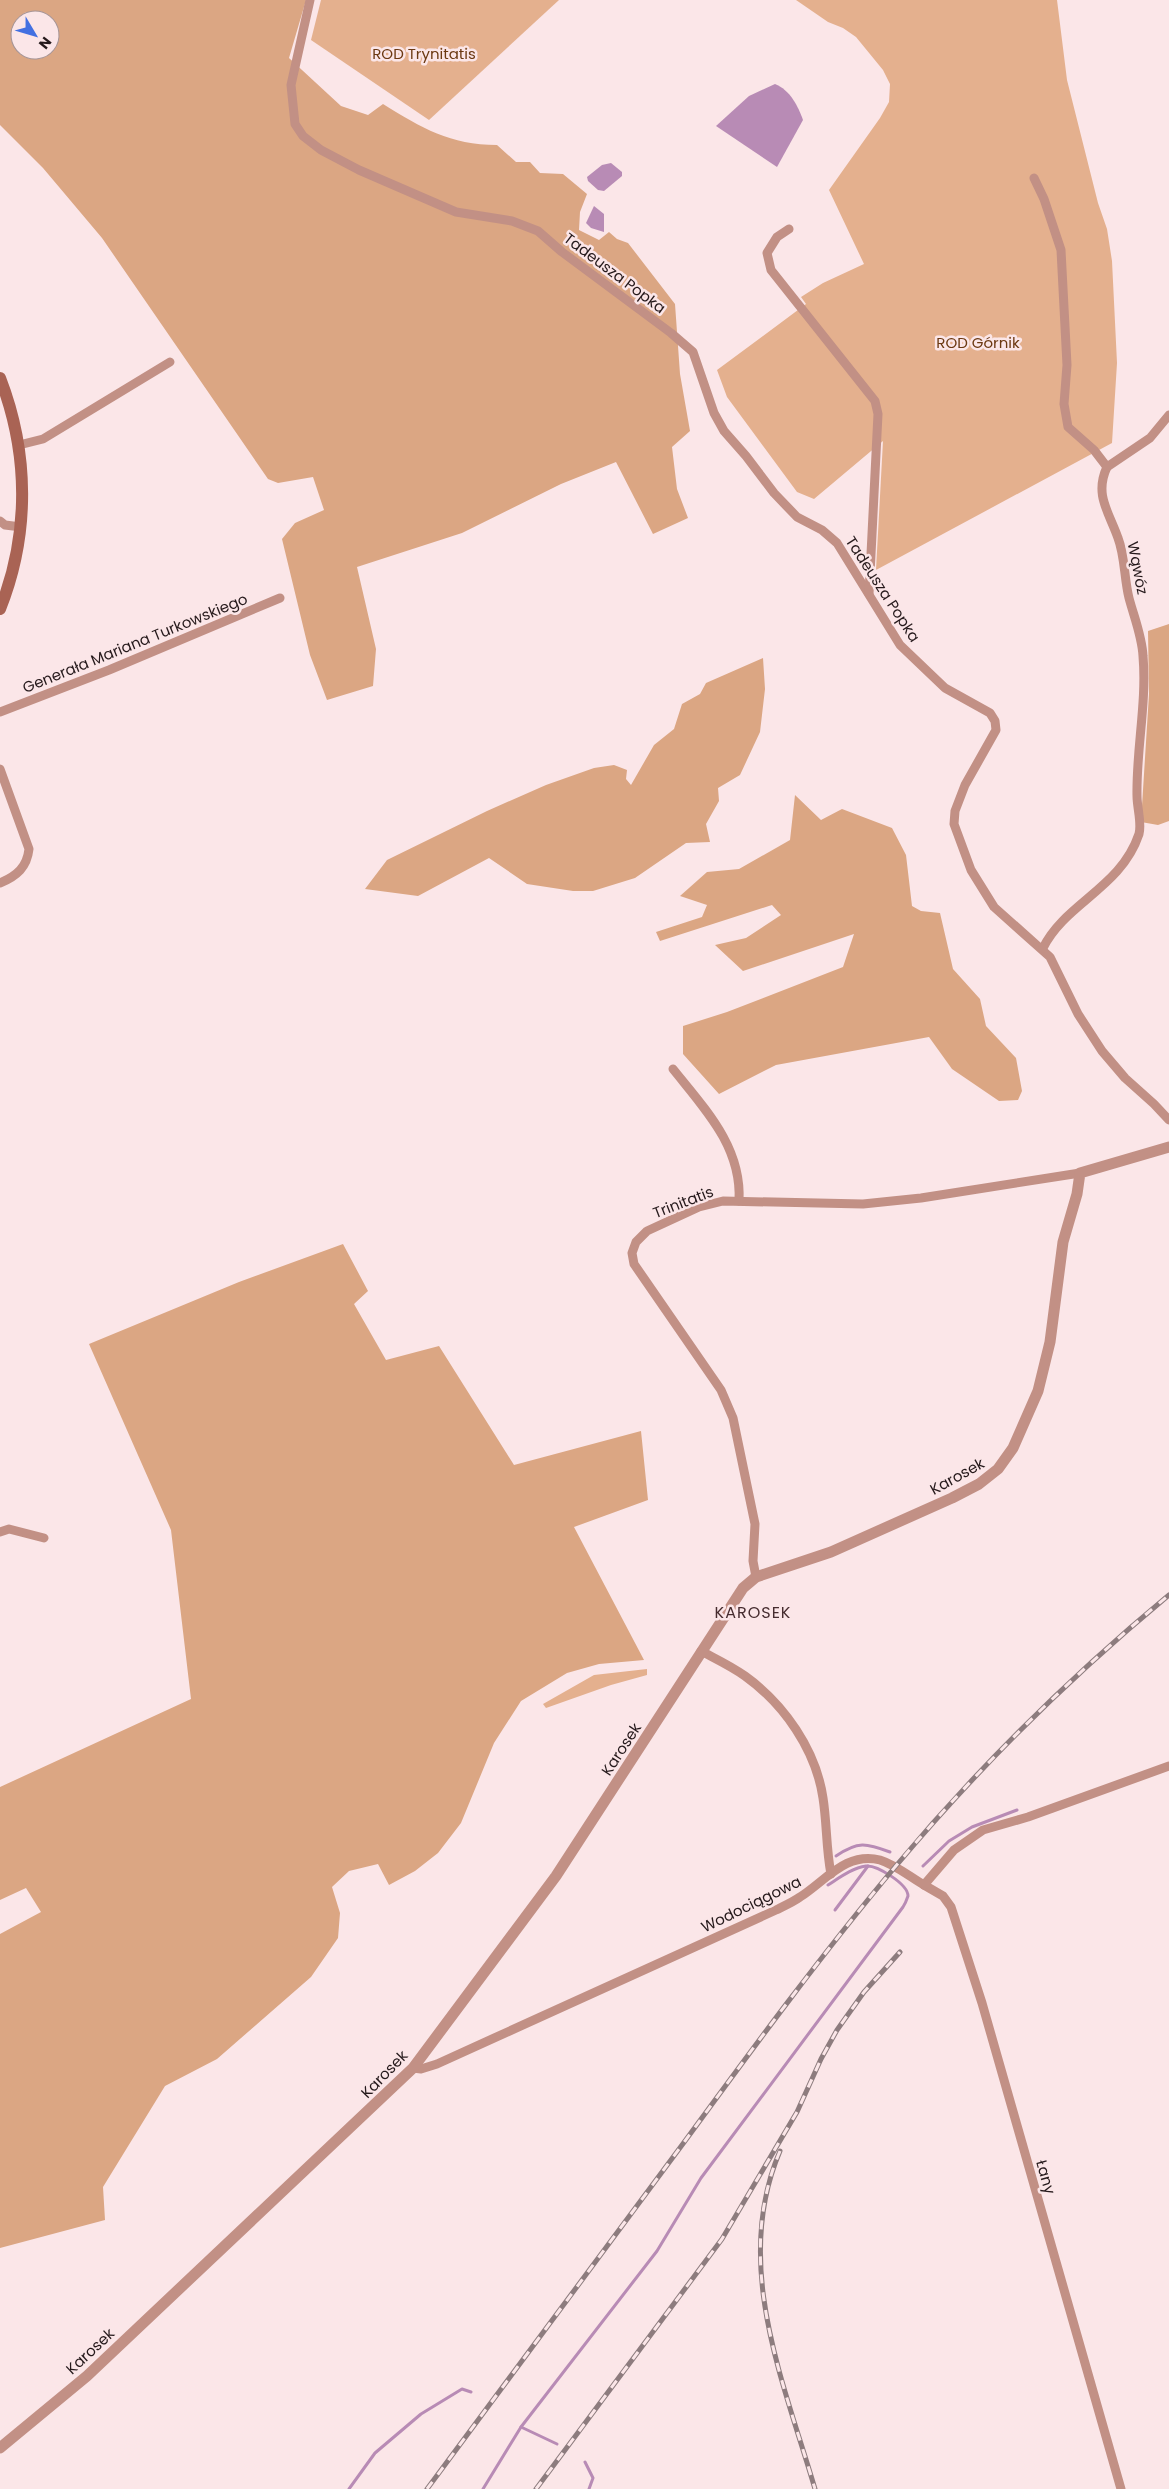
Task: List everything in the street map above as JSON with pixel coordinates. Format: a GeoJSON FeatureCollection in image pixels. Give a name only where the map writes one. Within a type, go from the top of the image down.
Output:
{"type":"FeatureCollection","features":[{"type":"Feature","properties":{"kind":"main road"},"geometry":{"type":"LineString","coordinates":[[0,378],[8,399],[19,446],[23,498],[18,554],[0,609]]}},
{"type":"Feature","properties":{"kind":"street","name":"Tadeusza Popka"},"geometry":{"type":"LineString","coordinates":[[310,0],[291,85],[295,124],[303,136],[321,150],[359,170],[456,212],[512,221],[538,231],[562,252],[671,333],[693,352],[714,414],[724,431],[774,493],[797,516],[822,530],[837,543],[900,645],[945,688],[990,713],[995,721],[996,730],[965,785],[956,811],[954,824],[971,870],[994,907],[1016,929],[1050,956],[1078,1014],[1102,1051],[1125,1078],[1169,1120]]}},
{"type":"Feature","properties":{"kind":"street"},"geometry":{"type":"LineString","coordinates":[[1034,178],[1044,199],[1061,250],[1067,365],[1064,404],[1068,427],[1094,450],[1107,466],[1150,438],[1169,415]]}},
{"type":"Feature","properties":{"kind":"street"},"geometry":{"type":"LineString","coordinates":[[789,229],[777,237],[767,253],[771,270],[875,401],[878,414],[868,595]]}},
{"type":"Feature","properties":{"kind":"street"},"geometry":{"type":"LineString","coordinates":[[19,446],[42,439],[170,362]]}},
{"type":"Feature","properties":{"kind":"street","name":"Wąwóz"},"geometry":{"type":"LineString","coordinates":[[1042,948],[1052,930],[1110,880],[1126,858],[1140,832],[1137,797],[1143,708],[1143,656],[1129,596],[1119,539],[1103,505],[1102,477],[1107,466]]}},
{"type":"Feature","properties":{"kind":"street"},"geometry":{"type":"LineString","coordinates":[[0,521],[5,524],[21,527]]}},
{"type":"Feature","properties":{"kind":"street","name":"Generała Mariana Turkowskiego"},"geometry":{"type":"LineString","coordinates":[[0,712],[109,670],[280,598]]}},
{"type":"Feature","properties":{"kind":"street"},"geometry":{"type":"LineString","coordinates":[[0,769],[29,848],[28,858],[23,868],[12,878],[0,883]]}},
{"type":"Feature","properties":{"kind":"street"},"geometry":{"type":"LineString","coordinates":[[673,1069],[723,1134],[736,1166],[740,1185],[740,1201]]}},
{"type":"Feature","properties":{"kind":"street"},"geometry":{"type":"LineString","coordinates":[[1080,1173],[1169,1147]]}},
{"type":"Feature","properties":{"kind":"street","name":"Trinitatis"},"geometry":{"type":"LineString","coordinates":[[756,1577],[754,1561],[755,1524],[733,1418],[721,1390],[634,1264],[632,1253],[636,1242],[646,1231],[667,1220],[723,1201],[863,1204],[921,1198],[1080,1173]]}},
{"type":"Feature","properties":{"kind":"street","name":"Karosek"},"geometry":{"type":"LineString","coordinates":[[2,2449],[86,2376],[412,2068],[556,1876],[743,1588],[756,1577],[830,1552],[952,1498],[979,1484],[998,1469],[1013,1448],[1038,1391],[1050,1342],[1063,1242],[1077,1194],[1080,1173]]}},
{"type":"Feature","properties":{"kind":"street"},"geometry":{"type":"LineString","coordinates":[[0,1532],[9,1529],[44,1538]]}},
{"type":"Feature","properties":{"kind":"street"},"geometry":{"type":"LineString","coordinates":[[701,1651],[744,1675],[760,1689],[806,1744],[814,1762],[824,1799],[831,1874]]}},
{"type":"Feature","properties":{"kind":"street"},"geometry":{"type":"LineString","coordinates":[[924,1885],[954,1850],[983,1830],[1028,1817],[1169,1766]]}},
{"type":"Feature","properties":{"kind":"street","name":"Wodociągowa"},"geometry":{"type":"LineString","coordinates":[[412,2068],[422,2069],[437,2064],[776,1910],[799,1898],[851,1861],[870,1859],[889,1864],[924,1885]]}},
{"type":"Feature","properties":{"kind":"street","name":"Łany"},"geometry":{"type":"LineString","coordinates":[[924,1885],[943,1896],[951,1907],[982,2003],[1121,2489]]}},
{"type":"Feature","properties":{"kind":"green space","name":"ROD Trynitatis"},"geometry":{"type":"Polygon","coordinates":[[[321,0],[559,0],[429,120],[311,40],[321,0]]]}},
{"type":"Feature","properties":{"kind":"green space","name":"ROD Górnik"},"geometry":{"type":"Polygon","coordinates":[[[796,0],[1057,0],[1067,80],[1098,203],[1107,229],[1112,261],[1117,363],[1112,443],[876,570],[883,441],[814,499],[797,492],[727,397],[717,370],[806,304],[801,297],[823,283],[864,264],[829,190],[880,118],[889,102],[890,84],[883,70],[856,37],[843,28],[828,22],[796,0]]]}},
{"type":"Feature","properties":{"kind":"green space"},"geometry":{"type":"Polygon","coordinates":[[[647,1669],[647,1675],[611,1685],[546,1708],[543,1704],[594,1675],[647,1669]]]}},
{"type":"Feature","properties":{"kind":"shaded area"},"geometry":{"type":"Polygon","coordinates":[[[0,0],[306,0],[289,58],[341,106],[368,115],[383,104],[437,134],[465,142],[497,145],[516,162],[530,162],[540,173],[563,174],[587,194],[580,212],[579,230],[599,240],[609,232],[617,239],[628,243],[675,304],[680,374],[690,431],[672,447],[677,489],[688,518],[653,534],[616,462],[561,484],[462,533],[357,567],[376,649],[373,686],[327,700],[310,655],[282,539],[295,523],[324,510],[313,477],[278,483],[268,479],[102,238],[43,168],[0,125],[0,0]]]}},
{"type":"Feature","properties":{"kind":"shaded area"},"geometry":{"type":"Polygon","coordinates":[[[775,84],[789,94],[803,120],[777,167],[716,126],[749,96],[775,84]]]}},
{"type":"Feature","properties":{"kind":"shaded area"},"geometry":{"type":"Polygon","coordinates":[[[611,163],[622,172],[622,176],[604,191],[598,190],[588,181],[587,177],[602,165],[611,163]]]}},
{"type":"Feature","properties":{"kind":"shaded area"},"geometry":{"type":"Polygon","coordinates":[[[594,206],[604,214],[604,232],[591,228],[586,223],[594,206]]]}},
{"type":"Feature","properties":{"kind":"shaded area"},"geometry":{"type":"Polygon","coordinates":[[[1169,624],[1169,821],[1158,825],[1141,822],[1149,694],[1148,631],[1169,624]]]}},
{"type":"Feature","properties":{"kind":"shaded area"},"geometry":{"type":"Polygon","coordinates":[[[763,658],[765,689],[760,732],[740,775],[718,788],[719,801],[706,824],[710,842],[686,843],[635,878],[593,891],[573,891],[527,884],[489,858],[418,896],[365,889],[387,860],[487,811],[546,785],[594,768],[614,765],[627,770],[626,779],[631,785],[654,745],[674,729],[682,704],[700,694],[706,683],[763,658]]]}},
{"type":"Feature","properties":{"kind":"shaded area"},"geometry":{"type":"Polygon","coordinates":[[[795,795],[821,820],[842,809],[892,828],[906,855],[912,906],[921,911],[940,913],[953,969],[980,999],[986,1026],[1016,1058],[1022,1091],[1018,1100],[999,1101],[952,1069],[929,1037],[776,1065],[719,1094],[683,1054],[683,1026],[727,1012],[843,967],[854,934],[743,971],[715,945],[746,938],[781,915],[772,905],[660,941],[656,932],[702,917],[707,905],[680,896],[707,872],[739,869],[790,840],[795,795]]]}},
{"type":"Feature","properties":{"kind":"shaded area"},"geometry":{"type":"Polygon","coordinates":[[[343,1244],[368,1291],[354,1304],[386,1360],[439,1346],[514,1465],[641,1431],[648,1500],[574,1527],[644,1660],[599,1664],[567,1673],[521,1701],[494,1743],[461,1823],[438,1853],[415,1871],[389,1885],[378,1864],[349,1871],[332,1887],[340,1913],[338,1938],[311,1977],[217,2059],[165,2086],[103,2187],[105,2220],[0,2248],[0,1934],[41,1912],[26,1888],[0,1900],[0,1787],[191,1699],[171,1530],[89,1344],[239,1282],[343,1244]]]}},
{"type":"Feature","properties":{"kind":"waterway"},"geometry":{"type":"LineString","coordinates":[[923,1866],[949,1841],[972,1827],[1017,1810]]}},
{"type":"Feature","properties":{"kind":"waterway"},"geometry":{"type":"LineString","coordinates":[[836,1856],[850,1848],[862,1845],[890,1852]]}},
{"type":"Feature","properties":{"kind":"waterway"},"geometry":{"type":"LineString","coordinates":[[483,2489],[521,2427],[657,2251],[701,2178],[903,1907],[908,1896],[907,1891],[898,1881],[884,1872],[866,1866],[856,1869],[828,1885]]}},
{"type":"Feature","properties":{"kind":"waterway"},"geometry":{"type":"LineString","coordinates":[[835,1910],[868,1866]]}},
{"type":"Feature","properties":{"kind":"waterway"},"geometry":{"type":"LineString","coordinates":[[349,2489],[375,2453],[421,2414],[462,2389],[471,2392]]}},
{"type":"Feature","properties":{"kind":"waterway"},"geometry":{"type":"LineString","coordinates":[[521,2427],[557,2444]]}},
{"type":"Feature","properties":{"kind":"waterway"},"geometry":{"type":"LineString","coordinates":[[585,2462],[593,2478],[589,2489]]}},
{"type":"Feature","properties":{"kind":"railway"},"geometry":{"type":"LineString","coordinates":[[427,2489],[788,2002],[895,1867],[959,1794],[1026,1725],[1096,1658],[1169,1595]]}},
{"type":"Feature","properties":{"kind":"railway"},"geometry":{"type":"LineString","coordinates":[[536,2489],[722,2239],[797,2112],[821,2059],[837,2030],[864,1992],[900,1952]]}},
{"type":"Feature","properties":{"kind":"railway"},"geometry":{"type":"LineString","coordinates":[[780,2151],[766,2193],[761,2236],[762,2278],[777,2364],[815,2489]]}},
{"type":"Feature","properties":{"kind":"district","name":"KAROSEK"},"geometry":{"type":"Point","coordinates":[753,1612]}}]}
